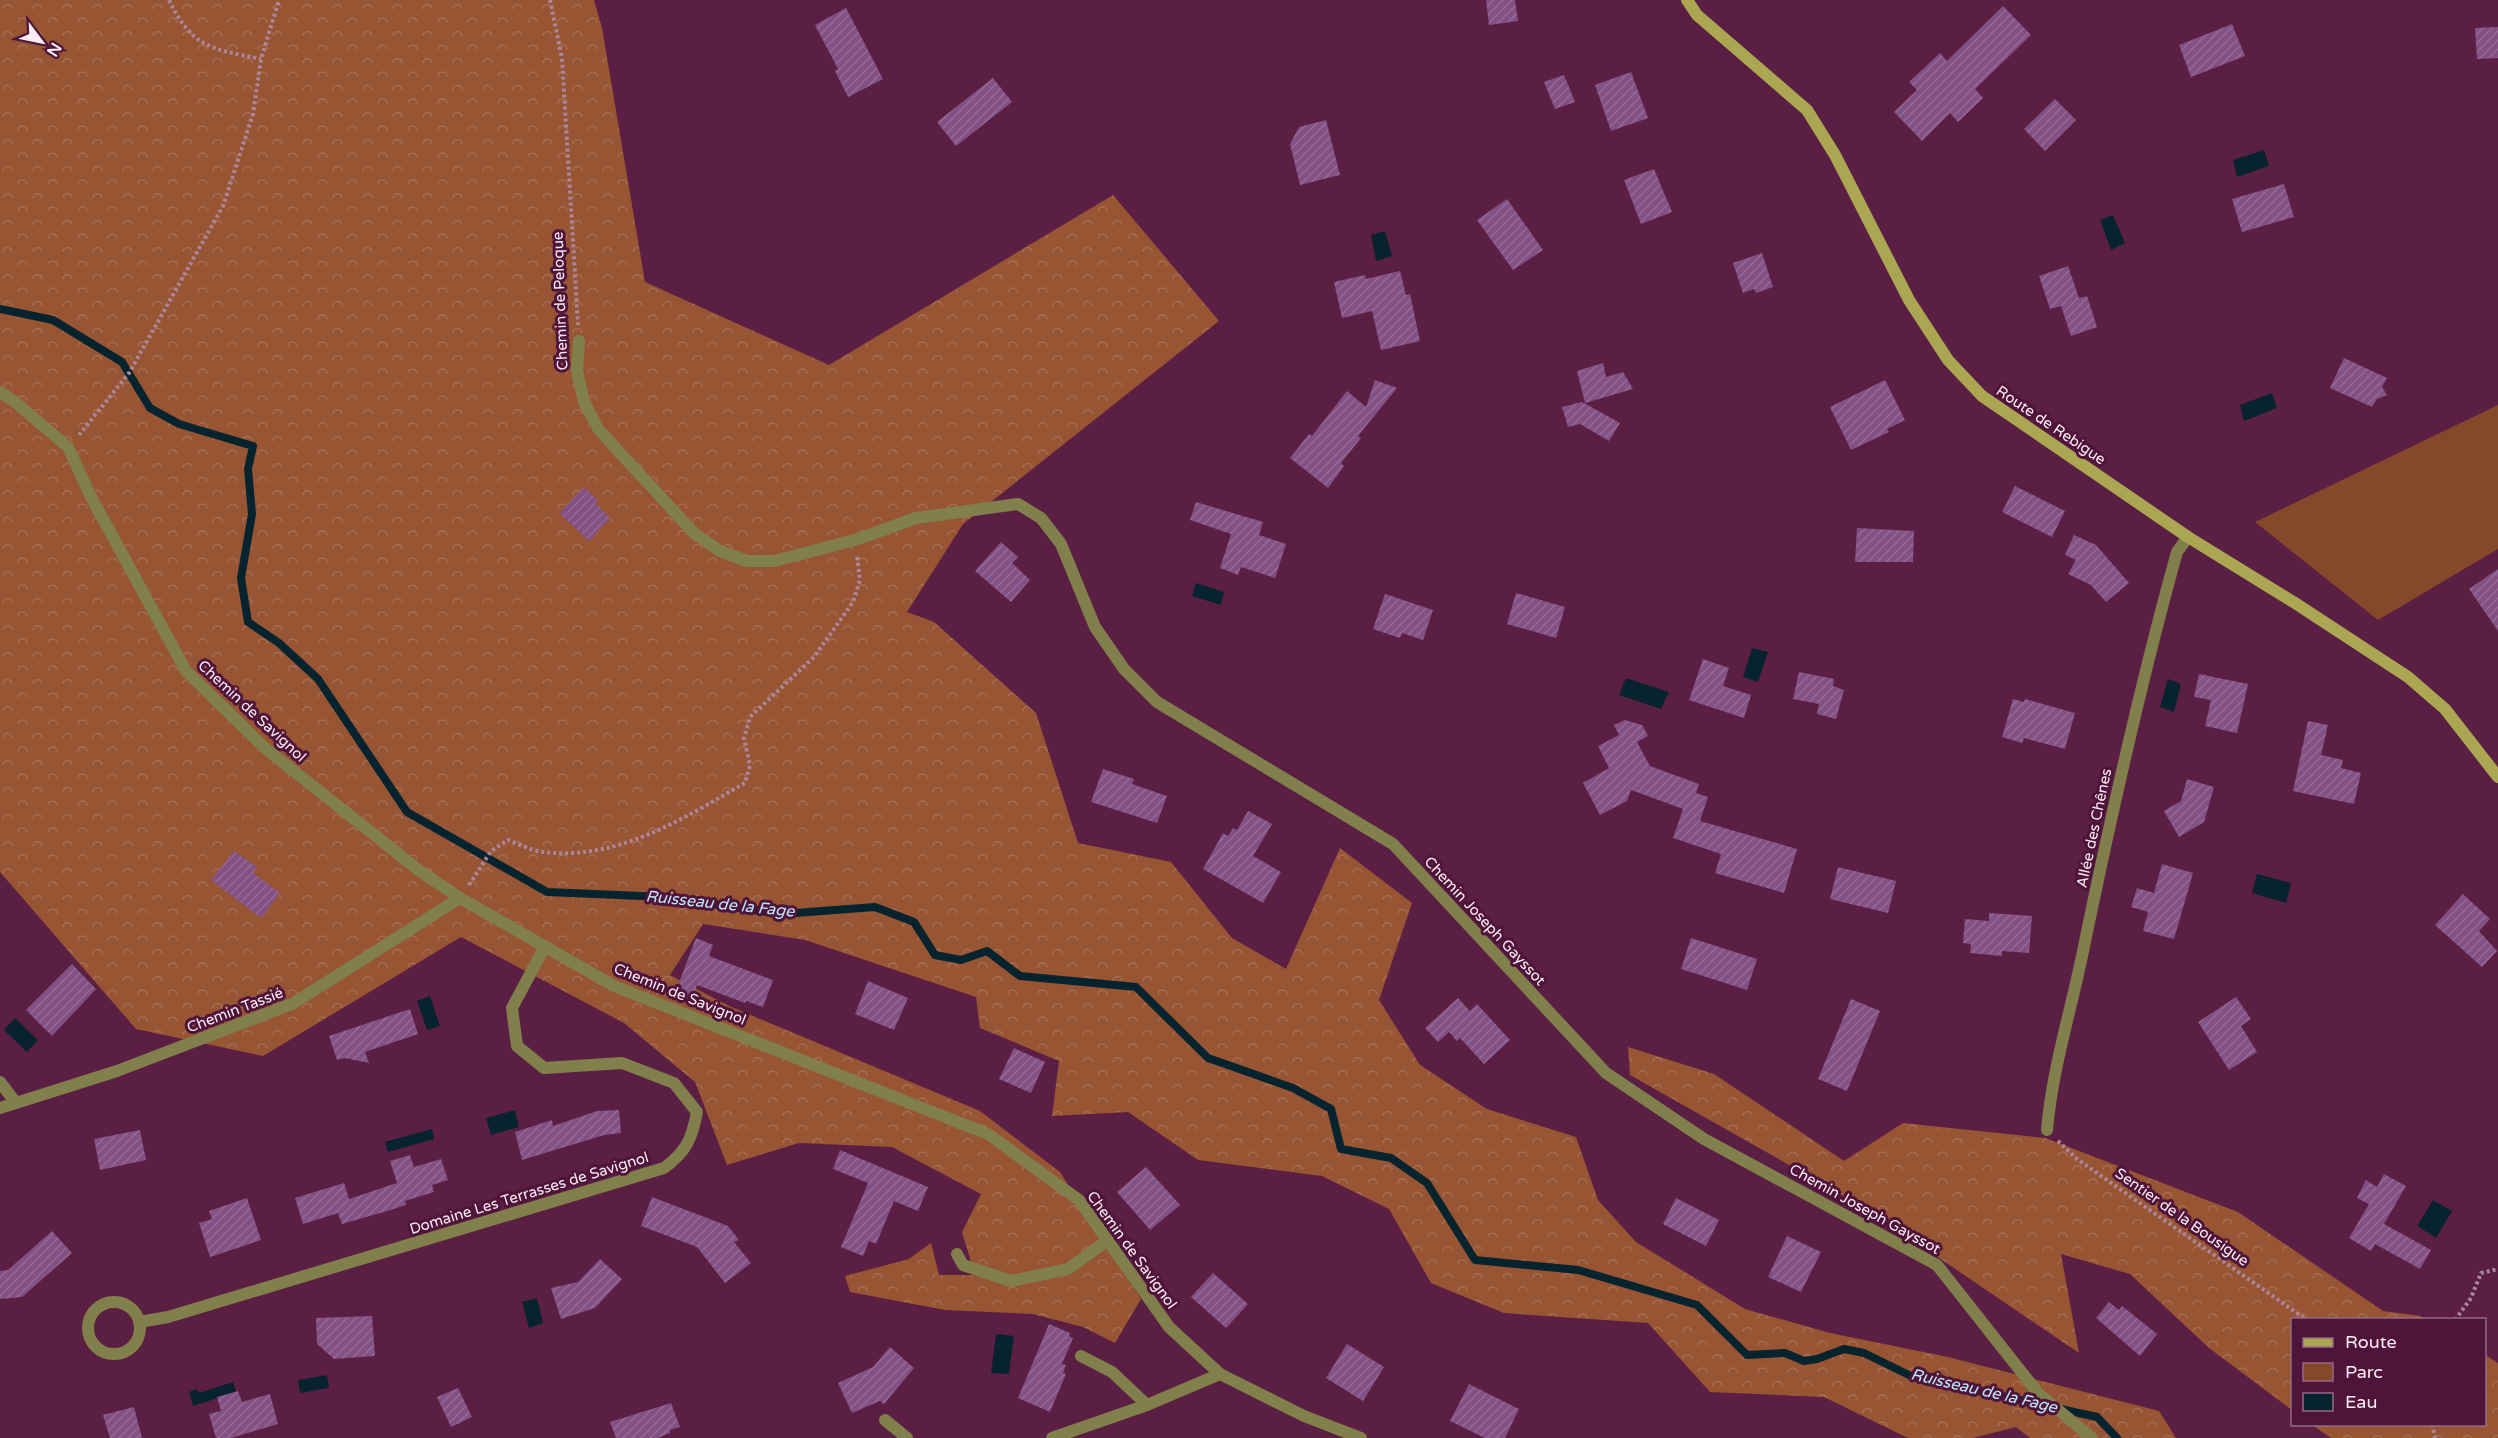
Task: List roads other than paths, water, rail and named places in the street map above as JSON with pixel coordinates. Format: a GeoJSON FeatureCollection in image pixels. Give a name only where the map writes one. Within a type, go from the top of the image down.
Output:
{"type":"FeatureCollection","features":[{"type":"Feature","properties":{"kind":"street","name":"Route de Rebigue"},"geometry":{"type":"LineString","coordinates":[[1687,0],[1696,15],[1807,110],[1835,155],[1909,300],[1948,360],[1982,396],[2188,537],[2408,677],[2445,709],[2498,777]]}},
{"type":"Feature","properties":{"kind":"street","name":"Chemin de Peloque"},"geometry":{"type":"LineString","coordinates":[[579,341],[577,372],[585,402],[599,430],[694,533],[720,552],[747,561],[774,561],[855,540]]}},
{"type":"Feature","properties":{"kind":"street","name":"Chemin de Savignol"},"geometry":{"type":"LineString","coordinates":[[0,392],[68,447],[90,495],[186,671],[266,749],[420,871],[460,898],[614,986],[988,1134],[1079,1200],[1169,1327],[1220,1374],[1304,1416],[1361,1438]]}},
{"type":"Feature","properties":{"kind":"street","name":"Chemin Joseph Gayssot"},"geometry":{"type":"LineString","coordinates":[[855,540],[916,518],[1018,504],[1041,518],[1061,544],[1095,627],[1124,669],[1157,702],[1393,844],[1606,1073],[1704,1139],[1936,1265],[2038,1393],[2092,1438]]}},
{"type":"Feature","properties":{"kind":"street","name":"Allée des Chênes"},"geometry":{"type":"LineString","coordinates":[[2047,1130],[2051,1086],[2069,1016],[2146,665],[2176,552],[2188,537]]}},
{"type":"Feature","properties":{"kind":"street","name":"Chemin Tassié"},"geometry":{"type":"LineString","coordinates":[[0,1108],[117,1071],[292,1004],[460,898]]}},
{"type":"Feature","properties":{"kind":"street","name":"Domaine Les Terrasses de Savignol"},"geometry":{"type":"LineString","coordinates":[[139,1322],[168,1317],[664,1168],[681,1156],[692,1137],[697,1112],[674,1083],[622,1063],[544,1068],[517,1046],[512,1008],[545,946]]}},
{"type":"Feature","properties":{"kind":"street"},"geometry":{"type":"LineString","coordinates":[[0,1082],[16,1103]]}},
{"type":"Feature","properties":{"kind":"street"},"geometry":{"type":"LineString","coordinates":[[957,1254],[963,1265],[1011,1281],[1068,1269],[1108,1240]]}},
{"type":"Feature","properties":{"kind":"street"},"geometry":{"type":"LineString","coordinates":[[106,1303],[123,1303],[130,1308],[139,1322],[137,1339],[125,1351],[109,1353],[101,1350],[90,1338],[88,1321],[98,1307],[106,1303]]}},
{"type":"Feature","properties":{"kind":"street"},"geometry":{"type":"LineString","coordinates":[[1081,1356],[1112,1372],[1147,1405]]}},
{"type":"Feature","properties":{"kind":"street"},"geometry":{"type":"LineString","coordinates":[[1052,1438],[1147,1405],[1220,1374]]}},
{"type":"Feature","properties":{"kind":"street"},"geometry":{"type":"LineString","coordinates":[[885,1420],[907,1438]]}},
{"type":"Feature","properties":{"kind":"water"},"geometry":{"type":"Polygon","coordinates":[[[2264,150],[2269,166],[2237,177],[2233,160],[2264,150]]]}},
{"type":"Feature","properties":{"kind":"water"},"geometry":{"type":"Polygon","coordinates":[[[2113,215],[2125,243],[2111,250],[2100,220],[2113,215]]]}},
{"type":"Feature","properties":{"kind":"water"},"geometry":{"type":"Polygon","coordinates":[[[1385,231],[1392,256],[1376,261],[1371,235],[1385,231]]]}},
{"type":"Feature","properties":{"kind":"water"},"geometry":{"type":"Polygon","coordinates":[[[2272,393],[2277,408],[2244,421],[2240,405],[2272,393]]]}},
{"type":"Feature","properties":{"kind":"water"},"geometry":{"type":"Polygon","coordinates":[[[1196,583],[1224,592],[1221,605],[1192,596],[1196,583]]]}},
{"type":"Feature","properties":{"kind":"water"},"geometry":{"type":"Polygon","coordinates":[[[1752,648],[1768,652],[1758,682],[1743,677],[1752,648]]]}},
{"type":"Feature","properties":{"kind":"water"},"geometry":{"type":"Polygon","coordinates":[[[1626,678],[1669,692],[1661,709],[1619,695],[1626,678]]]}},
{"type":"Feature","properties":{"kind":"water"},"geometry":{"type":"Polygon","coordinates":[[[2168,679],[2181,684],[2174,712],[2160,707],[2168,679]]]}},
{"type":"Feature","properties":{"kind":"water"},"geometry":{"type":"Polygon","coordinates":[[[2257,874],[2291,883],[2286,903],[2252,893],[2257,874]]]}},
{"type":"Feature","properties":{"kind":"water"},"geometry":{"type":"Polygon","coordinates":[[[430,996],[440,1026],[427,1030],[417,1001],[430,996]]]}},
{"type":"Feature","properties":{"kind":"water"},"geometry":{"type":"Polygon","coordinates":[[[15,1018],[38,1040],[27,1052],[4,1030],[15,1018]]]}},
{"type":"Feature","properties":{"kind":"water"},"geometry":{"type":"Polygon","coordinates":[[[515,1110],[519,1127],[491,1135],[486,1118],[515,1110]]]}},
{"type":"Feature","properties":{"kind":"water"},"geometry":{"type":"Polygon","coordinates":[[[432,1129],[434,1139],[388,1152],[385,1142],[432,1129]]]}},
{"type":"Feature","properties":{"kind":"water"},"geometry":{"type":"Polygon","coordinates":[[[2433,1200],[2452,1211],[2436,1238],[2417,1226],[2433,1200]]]}},
{"type":"Feature","properties":{"kind":"water"},"geometry":{"type":"Polygon","coordinates":[[[537,1298],[543,1323],[529,1328],[522,1302],[537,1298]]]}},
{"type":"Feature","properties":{"kind":"water"},"geometry":{"type":"Polygon","coordinates":[[[996,1334],[1014,1336],[1009,1374],[991,1373],[996,1334]]]}},
{"type":"Feature","properties":{"kind":"water"},"geometry":{"type":"Polygon","coordinates":[[[327,1375],[329,1388],[300,1393],[298,1380],[327,1375]]]}},
{"type":"Feature","properties":{"kind":"water"},"geometry":{"type":"Polygon","coordinates":[[[233,1382],[236,1392],[193,1406],[189,1392],[197,1389],[199,1393],[233,1382]]]}},
{"type":"Feature","properties":{"kind":"waterway","name":"Ruisseau de la Fage"},"geometry":{"type":"LineString","coordinates":[[0,309],[53,320],[122,362],[150,408],[179,424],[253,446],[248,469],[252,514],[241,578],[248,622],[279,643],[318,679],[407,812],[547,892],[665,897],[782,914],[875,907],[914,922],[935,955],[961,960],[987,951],[1020,976],[1136,987],[1208,1058],[1293,1088],[1331,1109],[1341,1149],[1391,1158],[1427,1183],[1475,1260],[1578,1270],[1697,1305],[1747,1355],[1785,1353],[1804,1361],[1817,1359],[1844,1349],[1864,1353],[1911,1376],[2097,1417],[2117,1438]]}}]}
